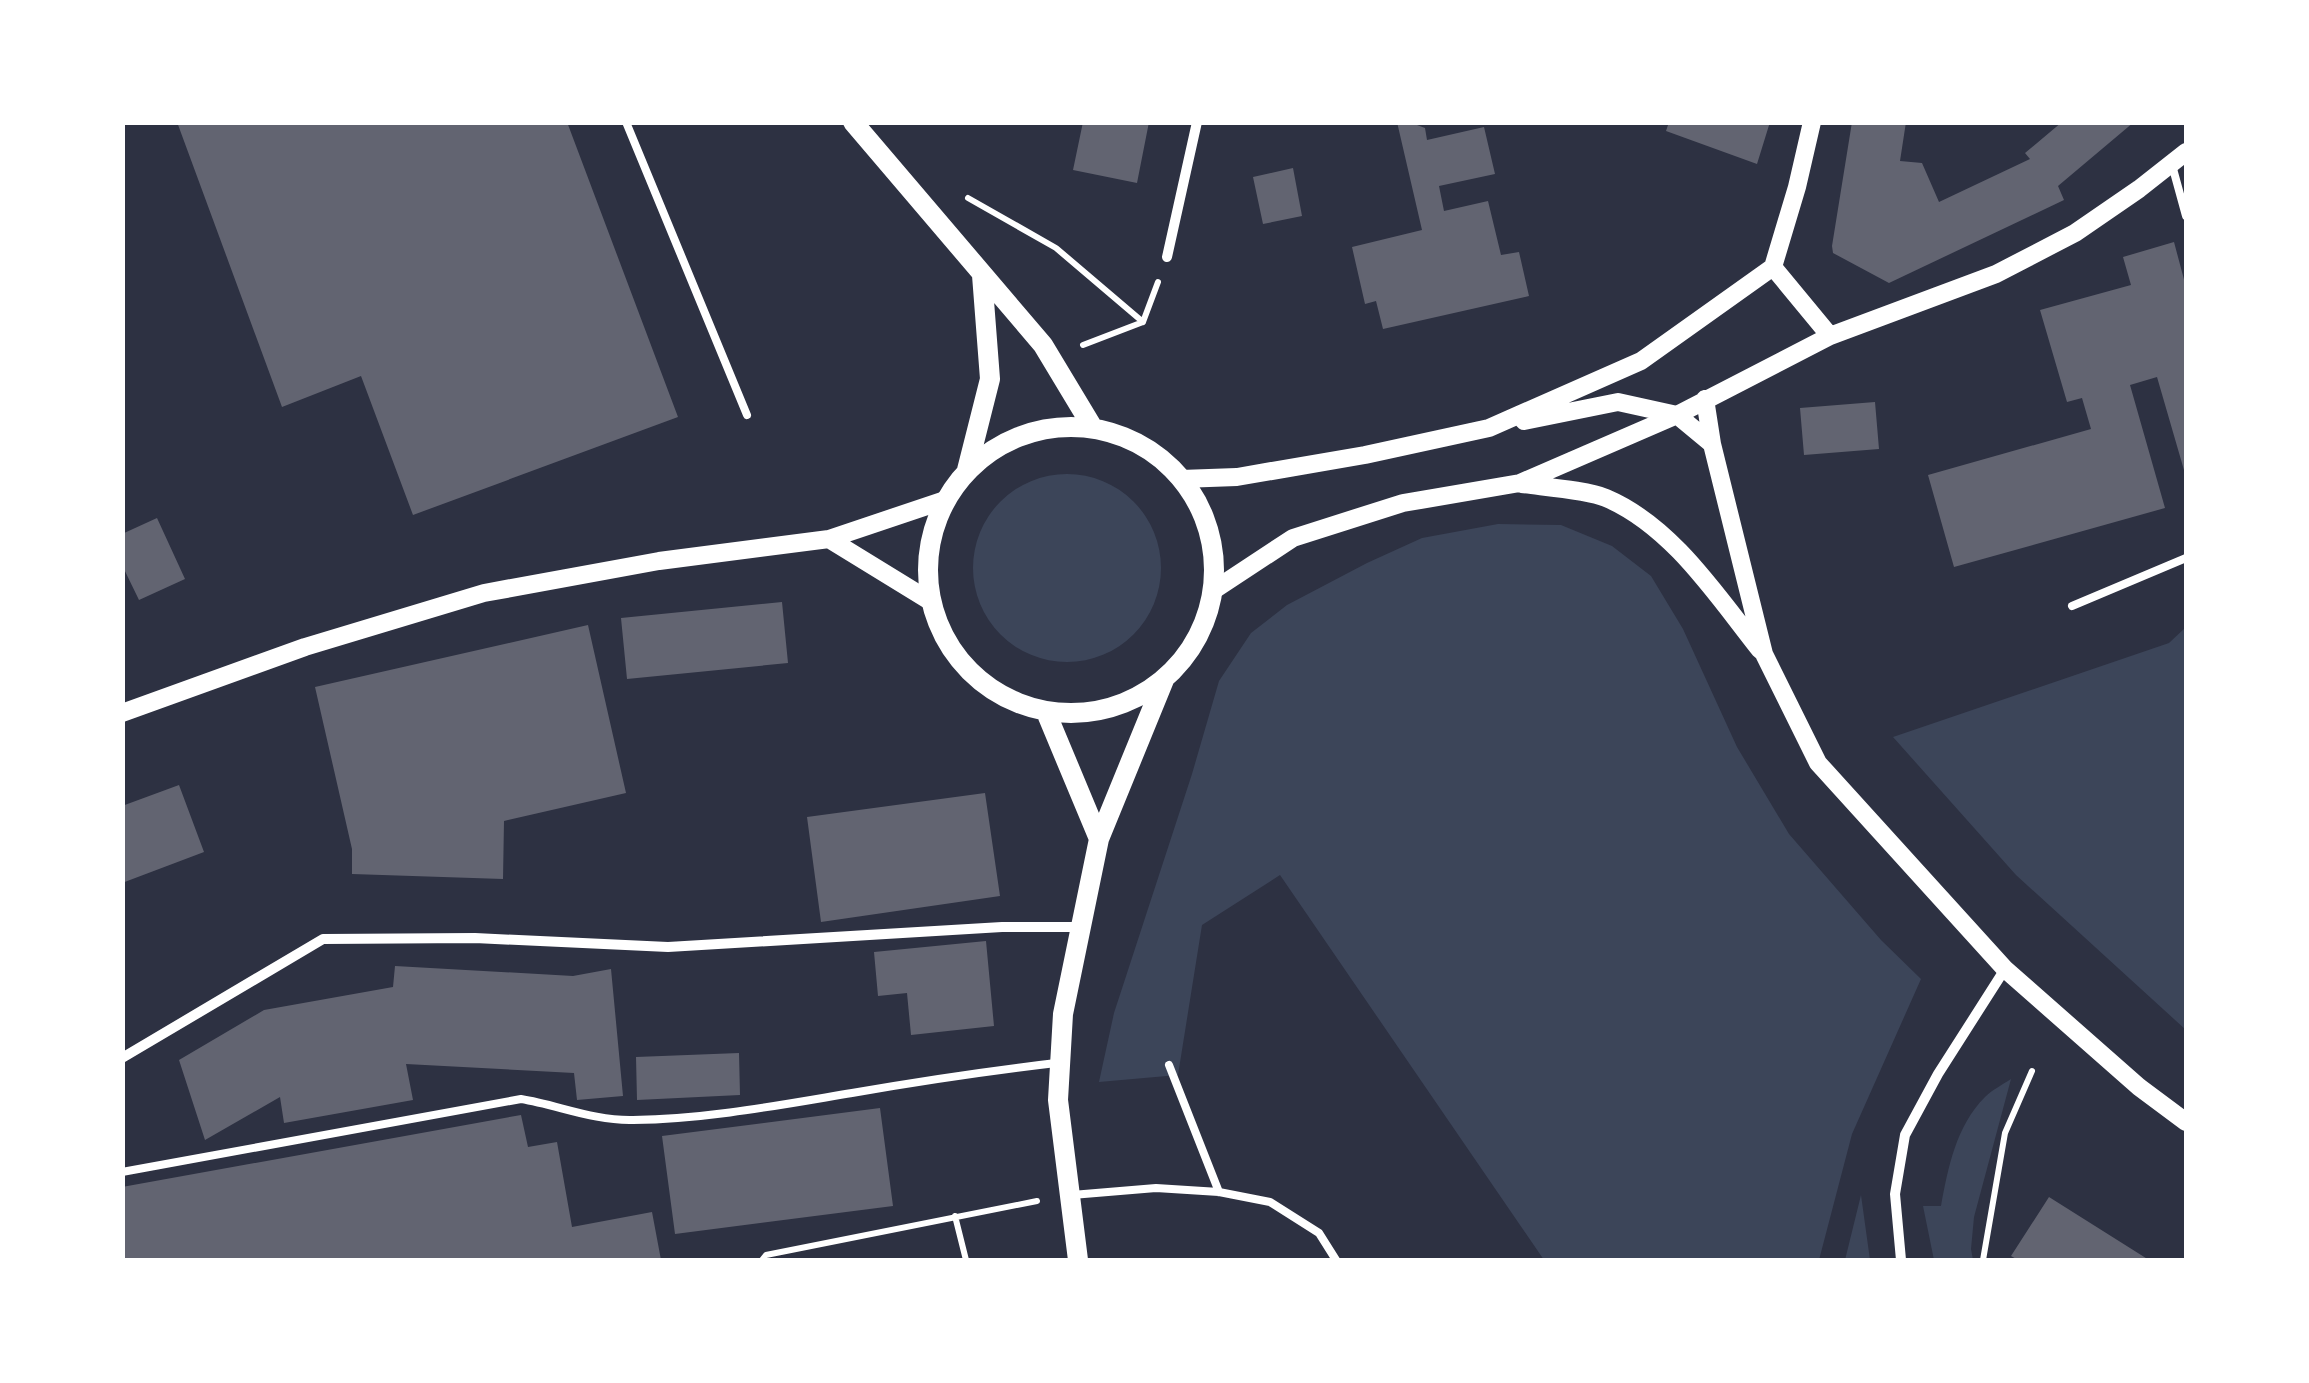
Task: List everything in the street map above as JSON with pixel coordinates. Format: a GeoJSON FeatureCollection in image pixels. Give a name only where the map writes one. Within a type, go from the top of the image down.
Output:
{"type":"FeatureCollection","features":[{"type":"Feature","properties":{"kind":"main road"},"geometry":{"type":"LineString","coordinates":[[853,122],[1042,345],[1093,428]]}},
{"type":"Feature","properties":{"kind":"main road"},"geometry":{"type":"LineString","coordinates":[[968,470],[990,379],[982,275]]}},
{"type":"Feature","properties":{"kind":"main road"},"geometry":{"type":"LineString","coordinates":[[1050,427],[1093,428],[1130,439],[1162,458],[1181,478],[1205,518],[1214,554],[1214,590],[1200,634],[1165,679],[1118,706],[1082,713],[1046,712],[1010,700],[980,681],[957,658],[940,631],[930,601],[927,566],[932,530],[944,500],[968,470],[1009,439],[1050,427]]}},
{"type":"Feature","properties":{"kind":"main road"},"geometry":{"type":"LineString","coordinates":[[1078,1260],[1058,1100],[1063,1014],[1100,839],[1165,679]]}},
{"type":"Feature","properties":{"kind":"main road"},"geometry":{"type":"LineString","coordinates":[[1046,712],[1100,839]]}},
{"type":"Feature","properties":{"kind":"street"},"geometry":{"type":"LineString","coordinates":[[1166,258],[1197,122]]}},
{"type":"Feature","properties":{"kind":"street"},"geometry":{"type":"LineString","coordinates":[[1489,428],[1641,361],[1773,267],[1812,122]]}},
{"type":"Feature","properties":{"kind":"street"},"geometry":{"type":"LineString","coordinates":[[1214,590],[1293,538],[1402,503],[1520,483],[1677,416],[1830,336],[1996,274],[2075,232],[2172,166],[2186,152]]}},
{"type":"Feature","properties":{"kind":"street"},"geometry":{"type":"LineString","coordinates":[[1773,267],[1830,336]]}},
{"type":"Feature","properties":{"kind":"street"},"geometry":{"type":"LineString","coordinates":[[1704,400],[1764,654],[1818,763],[2004,969],[2139,1087],[2186,1122]]}},
{"type":"Feature","properties":{"kind":"street"},"geometry":{"type":"LineString","coordinates":[[1181,478],[1237,477],[1364,456],[1618,402],[1677,416],[1712,444]]}},
{"type":"Feature","properties":{"kind":"street"},"geometry":{"type":"LineString","coordinates":[[1520,483],[1605,497],[1656,528],[1764,654]]}},
{"type":"Feature","properties":{"kind":"street"},"geometry":{"type":"LineString","coordinates":[[122,713],[305,647],[484,594],[659,561],[828,539],[944,500]]}},
{"type":"Feature","properties":{"kind":"street"},"geometry":{"type":"LineString","coordinates":[[828,539],[930,601]]}},
{"type":"Feature","properties":{"kind":"street"},"geometry":{"type":"LineString","coordinates":[[122,1058],[323,939],[475,938],[668,947],[1002,926],[1082,927]]}},
{"type":"Feature","properties":{"kind":"street"},"geometry":{"type":"LineString","coordinates":[[1900,1260],[1895,1194],[1905,1135],[2004,969]]}},
{"type":"Feature","properties":{"kind":"lane"},"geometry":{"type":"LineString","coordinates":[[626,122],[747,414]]}},
{"type":"Feature","properties":{"kind":"lane"},"geometry":{"type":"LineString","coordinates":[[2172,166],[2186,216]]}},
{"type":"Feature","properties":{"kind":"lane"},"geometry":{"type":"LineString","coordinates":[[2072,606],[2186,558]]}},
{"type":"Feature","properties":{"kind":"lane"},"geometry":{"type":"LineString","coordinates":[[122,1172],[521,1099],[552,1104],[584,1116],[630,1120],[736,1113],[962,1074],[1061,1062]]}},
{"type":"Feature","properties":{"kind":"lane"},"geometry":{"type":"LineString","coordinates":[[1169,1065],[1219,1192]]}},
{"type":"Feature","properties":{"kind":"lane"},"geometry":{"type":"LineString","coordinates":[[1070,1195],[1156,1188],[1219,1192],[1270,1202],[1319,1233],[1336,1260]]}},
{"type":"Feature","properties":{"kind":"path"},"geometry":{"type":"LineString","coordinates":[[955,191],[1056,248],[1143,322]]}},
{"type":"Feature","properties":{"kind":"path"},"geometry":{"type":"LineString","coordinates":[[1050,358],[1143,322],[1166,258]]}},
{"type":"Feature","properties":{"kind":"path"},"geometry":{"type":"LineString","coordinates":[[1983,1260],[2005,1133],[2032,1071]]}},
{"type":"Feature","properties":{"kind":"path"},"geometry":{"type":"LineString","coordinates":[[762,1260],[766,1255],[1070,1195]]}},
{"type":"Feature","properties":{"kind":"path"},"geometry":{"type":"LineString","coordinates":[[955,1216],[966,1260]]}},
{"type":"Feature","properties":{"kind":"shaded area"},"geometry":{"type":"Polygon","coordinates":[[[1067,474],[1103,481],[1133,502],[1154,532],[1161,568],[1154,604],[1133,634],[1103,655],[1067,662],[1031,655],[1001,634],[980,604],[973,568],[980,532],[1001,502],[1031,481],[1067,474]]]}},
{"type":"Feature","properties":{"kind":"shaded area"},"geometry":{"type":"Polygon","coordinates":[[[1498,524],[1561,525],[1612,546],[1651,576],[1683,629],[1737,747],[1789,834],[1881,940],[1921,979],[1852,1134],[1819,1260],[1544,1260],[1280,875],[1202,925],[1178,1075],[1099,1082],[1114,1013],[1219,681],[1251,633],[1287,605],[1422,538],[1498,524]]]}},
{"type":"Feature","properties":{"kind":"shaded area"},"geometry":{"type":"Polygon","coordinates":[[[2186,627],[2186,1030],[2016,875],[1893,737],[2169,643],[2186,627]]]}},
{"type":"Feature","properties":{"kind":"shaded area"},"geometry":{"type":"Polygon","coordinates":[[[2011,1079],[1974,1217],[1973,1260],[1934,1260],[1923,1206],[1941,1206],[1950,1162],[1967,1121],[1985,1097],[2011,1079]]]}},
{"type":"Feature","properties":{"kind":"shaded area"},"geometry":{"type":"Polygon","coordinates":[[[1861,1195],[1870,1260],[1845,1260],[1861,1195]]]}},
{"type":"Feature","properties":{"kind":"building"},"geometry":{"type":"Polygon","coordinates":[[[177,122],[567,122],[678,417],[413,515],[361,376],[282,407],[177,122]]]}},
{"type":"Feature","properties":{"kind":"building"},"geometry":{"type":"Polygon","coordinates":[[[1083,122],[1149,122],[1137,183],[1073,170],[1083,122]]]}},
{"type":"Feature","properties":{"kind":"building"},"geometry":{"type":"Polygon","coordinates":[[[1397,122],[1425,128],[1427,140],[1484,127],[1495,174],[1439,186],[1444,211],[1488,201],[1501,255],[1519,252],[1529,296],[1383,329],[1376,301],[1365,304],[1352,247],[1422,230],[1397,122]]]}},
{"type":"Feature","properties":{"kind":"building"},"geometry":{"type":"Polygon","coordinates":[[[1669,122],[1770,122],[1757,164],[1666,131],[1669,122]]]}},
{"type":"Feature","properties":{"kind":"building"},"geometry":{"type":"Polygon","coordinates":[[[1852,122],[1906,122],[1900,161],[1922,163],[1939,202],[2030,159],[2025,153],[2062,122],[2134,122],[2058,186],[2064,200],[1889,283],[1833,253],[1852,122]]]}},
{"type":"Feature","properties":{"kind":"building"},"geometry":{"type":"Polygon","coordinates":[[[1293,168],[1302,216],[1263,224],[1253,177],[1293,168]]]}},
{"type":"Feature","properties":{"kind":"building"},"geometry":{"type":"Polygon","coordinates":[[[2174,242],[2186,287],[2186,477],[2157,377],[2130,385],[2165,508],[1954,567],[1928,475],[2091,429],[2082,398],[2067,402],[2040,310],[2131,285],[2123,257],[2174,242]]]}},
{"type":"Feature","properties":{"kind":"building"},"geometry":{"type":"Polygon","coordinates":[[[1875,402],[1879,449],[1804,455],[1800,408],[1875,402]]]}},
{"type":"Feature","properties":{"kind":"building"},"geometry":{"type":"Polygon","coordinates":[[[157,518],[185,579],[139,600],[122,565],[122,534],[157,518]]]}},
{"type":"Feature","properties":{"kind":"building"},"geometry":{"type":"Polygon","coordinates":[[[782,602],[788,663],[627,679],[621,618],[782,602]]]}},
{"type":"Feature","properties":{"kind":"building"},"geometry":{"type":"Polygon","coordinates":[[[588,625],[626,793],[504,821],[503,879],[352,874],[352,849],[315,687],[588,625]]]}},
{"type":"Feature","properties":{"kind":"building"},"geometry":{"type":"Polygon","coordinates":[[[179,785],[204,852],[122,883],[122,806],[179,785]]]}},
{"type":"Feature","properties":{"kind":"building"},"geometry":{"type":"Polygon","coordinates":[[[985,793],[1000,896],[821,922],[807,817],[985,793]]]}},
{"type":"Feature","properties":{"kind":"building"},"geometry":{"type":"Polygon","coordinates":[[[986,941],[994,1026],[911,1035],[907,993],[878,996],[874,952],[986,941]]]}},
{"type":"Feature","properties":{"kind":"building"},"geometry":{"type":"Polygon","coordinates":[[[395,966],[573,976],[611,969],[623,1096],[577,1100],[574,1073],[406,1064],[413,1100],[284,1123],[280,1097],[205,1140],[179,1060],[264,1010],[393,987],[395,966]]]}},
{"type":"Feature","properties":{"kind":"building"},"geometry":{"type":"Polygon","coordinates":[[[739,1053],[740,1095],[637,1100],[636,1057],[739,1053]]]}},
{"type":"Feature","properties":{"kind":"building"},"geometry":{"type":"Polygon","coordinates":[[[880,1108],[893,1206],[675,1234],[662,1136],[880,1108]]]}},
{"type":"Feature","properties":{"kind":"building"},"geometry":{"type":"Polygon","coordinates":[[[521,1115],[528,1147],[557,1142],[572,1227],[652,1212],[661,1260],[122,1260],[122,1187],[521,1115]]]}},
{"type":"Feature","properties":{"kind":"building"},"geometry":{"type":"Polygon","coordinates":[[[2049,1197],[2149,1260],[2018,1260],[2011,1256],[2049,1197]]]}}]}
